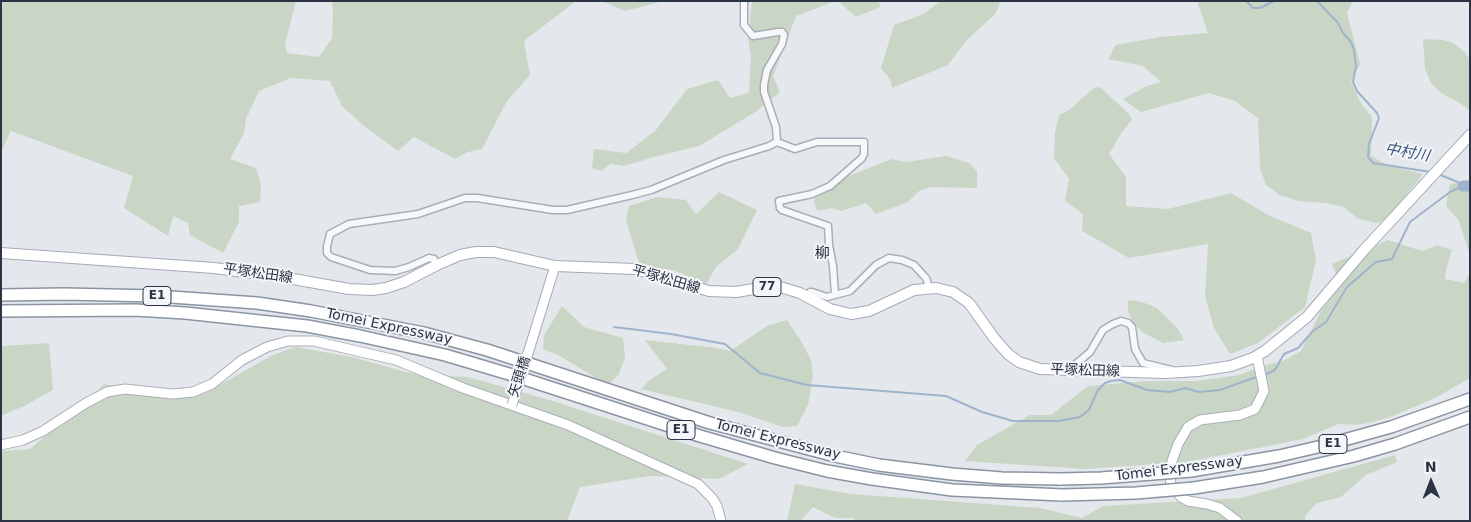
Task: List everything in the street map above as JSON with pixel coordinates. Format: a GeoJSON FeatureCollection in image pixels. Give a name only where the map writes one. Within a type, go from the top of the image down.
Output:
{"type":"FeatureCollection","features":[{"type":"Feature","properties":{"kind":"highway","name":"Tomei Expressway"},"geometry":{"type":"LineString","coordinates":[[1,295],[157,296],[257,303],[311,311],[424,333],[486,350],[710,423],[835,456],[897,468],[1002,478],[1101,478],[1191,470],[1271,458],[1391,427],[1470,399]]}},
{"type":"Feature","properties":{"kind":"highway","name":"Tomei Expressway"},"geometry":{"type":"LineString","coordinates":[[1,310],[135,310],[185,313],[306,326],[360,336],[454,357],[700,436],[775,458],[827,471],[888,482],[952,490],[1062,495],[1136,493],[1194,488],[1262,477],[1346,458],[1394,444],[1470,417]]}},
{"type":"Feature","properties":{"kind":"main road","name":"平塚松田線"},"geometry":{"type":"LineString","coordinates":[[1,253],[214,268],[360,290],[396,286],[460,255],[486,252],[555,266],[625,268],[646,272],[709,291],[736,292],[774,287],[789,289],[838,312],[857,313],[877,308],[906,292],[929,287],[946,289],[969,303],[1001,347],[1019,362],[1040,369],[1165,373],[1198,372],[1258,358],[1307,317],[1364,250],[1470,135]]}},
{"type":"Feature","properties":{"kind":"street"},"geometry":{"type":"LineString","coordinates":[[744,1],[744,25],[753,36],[778,32],[782,32],[784,35],[782,44],[767,70],[764,85],[764,92],[776,127],[778,142]]}},
{"type":"Feature","properties":{"kind":"street"},"geometry":{"type":"LineString","coordinates":[[437,265],[434,259],[429,258],[395,271],[370,270],[331,258],[327,253],[327,246],[330,234],[349,224],[423,213],[465,198],[477,198],[559,210],[632,195],[724,160],[778,142],[796,149],[817,142],[864,142],[862,158],[830,186],[812,194],[780,201],[780,208],[782,210],[828,226],[834,266],[835,294]]}},
{"type":"Feature","properties":{"kind":"street"},"geometry":{"type":"LineString","coordinates":[[807,297],[810,292],[827,297],[850,291],[876,265],[889,258],[902,260],[914,266],[926,278],[929,287]]}},
{"type":"Feature","properties":{"kind":"street","name":"矢頭橋"},"geometry":{"type":"LineString","coordinates":[[512,405],[555,266]]}},
{"type":"Feature","properties":{"kind":"street"},"geometry":{"type":"LineString","coordinates":[[1067,371],[1090,352],[1103,330],[1121,321],[1128,323],[1132,327],[1135,349],[1143,363],[1178,371],[1198,372]]}},
{"type":"Feature","properties":{"kind":"street"},"geometry":{"type":"LineString","coordinates":[[1,445],[23,440],[43,431],[86,403],[107,392],[124,389],[173,394],[193,392],[202,389],[258,351],[288,341],[314,342],[396,360],[463,388],[568,425],[692,481],[712,498],[717,506],[721,521]]}},
{"type":"Feature","properties":{"kind":"street"},"geometry":{"type":"LineString","coordinates":[[1237,521],[1220,508],[1188,501],[1181,497],[1172,485],[1170,476],[1172,461],[1178,444],[1188,427],[1200,420],[1248,413],[1255,409],[1264,391],[1264,382],[1258,358]]}},
{"type":"Feature","properties":{"kind":"green space"},"geometry":{"type":"Polygon","coordinates":[[[1,1],[296,1],[285,44],[287,53],[319,57],[332,38],[332,1],[576,1],[524,41],[530,75],[507,101],[482,149],[468,152],[455,159],[414,137],[398,151],[364,126],[342,106],[330,81],[291,78],[259,91],[246,119],[244,133],[230,159],[256,168],[261,184],[260,202],[239,206],[239,222],[223,253],[190,235],[188,223],[173,216],[168,236],[124,208],[133,176],[11,131],[1,152],[1,1]]]}},
{"type":"Feature","properties":{"kind":"green space"},"geometry":{"type":"Polygon","coordinates":[[[602,1],[664,1],[625,11],[602,1]]]}},
{"type":"Feature","properties":{"kind":"green space"},"geometry":{"type":"Polygon","coordinates":[[[752,1],[835,1],[796,16],[773,76],[780,92],[757,111],[699,146],[624,166],[611,164],[601,171],[592,168],[594,149],[626,153],[656,130],[687,89],[718,80],[730,98],[749,93],[751,56],[748,38],[752,1]]]}},
{"type":"Feature","properties":{"kind":"green space"},"geometry":{"type":"Polygon","coordinates":[[[838,1],[878,1],[881,7],[856,17],[838,1]]]}},
{"type":"Feature","properties":{"kind":"green space"},"geometry":{"type":"Polygon","coordinates":[[[940,1],[1001,1],[995,14],[966,41],[948,65],[892,88],[890,79],[881,68],[894,25],[924,14],[940,1]]]}},
{"type":"Feature","properties":{"kind":"green space"},"geometry":{"type":"Polygon","coordinates":[[[1197,1],[1353,1],[1347,13],[1360,64],[1351,82],[1362,105],[1372,117],[1371,156],[1389,166],[1423,174],[1387,219],[1378,223],[1358,219],[1344,207],[1325,203],[1298,201],[1280,195],[1266,185],[1260,168],[1258,118],[1235,101],[1209,93],[1141,112],[1123,99],[1147,86],[1161,82],[1143,66],[1108,59],[1116,45],[1160,37],[1208,33],[1197,1]]]}},
{"type":"Feature","properties":{"kind":"green space"},"geometry":{"type":"Polygon","coordinates":[[[1423,39],[1443,40],[1453,43],[1465,52],[1470,60],[1470,111],[1441,93],[1431,83],[1425,69],[1423,39]]]}},
{"type":"Feature","properties":{"kind":"green space"},"geometry":{"type":"Polygon","coordinates":[[[1100,87],[1129,114],[1132,120],[1122,132],[1109,154],[1126,177],[1126,206],[1168,209],[1231,193],[1268,215],[1311,233],[1316,260],[1305,307],[1258,343],[1230,354],[1214,328],[1205,296],[1208,244],[1129,258],[1082,231],[1083,214],[1065,201],[1069,179],[1054,158],[1055,133],[1059,115],[1069,110],[1094,88],[1100,87]]]}},
{"type":"Feature","properties":{"kind":"green space"},"geometry":{"type":"Polygon","coordinates":[[[946,156],[969,163],[977,171],[977,188],[931,187],[919,191],[908,202],[876,214],[866,203],[841,211],[832,208],[817,211],[814,202],[816,194],[823,184],[836,181],[892,159],[906,162],[946,156]]]}},
{"type":"Feature","properties":{"kind":"green space"},"geometry":{"type":"Polygon","coordinates":[[[1470,182],[1470,255],[1458,219],[1446,206],[1450,184],[1470,182]]]}},
{"type":"Feature","properties":{"kind":"green space"},"geometry":{"type":"Polygon","coordinates":[[[719,192],[757,210],[738,249],[716,267],[706,284],[673,270],[640,266],[626,220],[629,206],[657,197],[686,200],[696,214],[719,192]]]}},
{"type":"Feature","properties":{"kind":"green space"},"geometry":{"type":"Polygon","coordinates":[[[1388,240],[1422,251],[1437,245],[1452,250],[1445,279],[1464,283],[1470,273],[1470,378],[1435,398],[1391,417],[1373,422],[1357,425],[1338,424],[1303,439],[1187,462],[1085,469],[965,461],[977,445],[1030,415],[1051,415],[1088,386],[1148,381],[1196,381],[1239,375],[1262,366],[1283,361],[1301,351],[1321,311],[1341,286],[1332,264],[1388,240]]]}},
{"type":"Feature","properties":{"kind":"green space"},"geometry":{"type":"Polygon","coordinates":[[[1131,300],[1157,308],[1178,329],[1184,340],[1163,343],[1142,332],[1132,320],[1128,311],[1128,301],[1131,300]]]}},
{"type":"Feature","properties":{"kind":"green space"},"geometry":{"type":"Polygon","coordinates":[[[562,306],[584,327],[623,338],[625,357],[619,374],[608,385],[558,355],[543,349],[544,335],[562,306]]]}},
{"type":"Feature","properties":{"kind":"green space"},"geometry":{"type":"Polygon","coordinates":[[[787,320],[811,360],[813,375],[808,405],[797,426],[783,427],[738,412],[641,389],[651,379],[667,369],[645,340],[730,351],[767,326],[787,320]]]}},
{"type":"Feature","properties":{"kind":"green space"},"geometry":{"type":"Polygon","coordinates":[[[49,343],[53,390],[1,416],[1,346],[49,343]]]}},
{"type":"Feature","properties":{"kind":"green space"},"geometry":{"type":"Polygon","coordinates":[[[295,347],[352,357],[413,374],[468,377],[553,401],[748,464],[719,479],[650,476],[580,487],[567,521],[1,521],[1,451],[30,449],[105,384],[146,395],[204,394],[271,356],[295,347]]]}},
{"type":"Feature","properties":{"kind":"green space"},"geometry":{"type":"Polygon","coordinates":[[[1395,455],[1397,462],[1366,475],[1341,497],[1317,503],[1305,516],[1305,521],[856,521],[853,518],[835,518],[813,507],[800,521],[787,521],[795,484],[851,494],[1040,508],[1082,518],[1103,506],[1241,498],[1395,455]]]}},
{"type":"Feature","properties":{"kind":"waterway","name":"中村川"},"geometry":{"type":"LineString","coordinates":[[1246,1],[1253,8],[1260,8],[1274,1]]}},
{"type":"Feature","properties":{"kind":"waterway","name":"中村川"},"geometry":{"type":"LineString","coordinates":[[1317,1],[1338,23],[1343,33],[1351,42],[1356,66],[1353,82],[1357,91],[1377,113],[1379,118],[1369,144],[1368,157],[1373,163],[1431,172]]}},
{"type":"Feature","properties":{"kind":"waterway"},"geometry":{"type":"LineString","coordinates":[[1264,375],[1275,370],[1284,354],[1298,348],[1313,331],[1326,322],[1347,287],[1376,262],[1392,259],[1410,222],[1450,192],[1463,186],[1438,174]]}},
{"type":"Feature","properties":{"kind":"waterway","name":"中村川"},"geometry":{"type":"LineString","coordinates":[[1463,186],[1470,186]]}},
{"type":"Feature","properties":{"kind":"waterway"},"geometry":{"type":"LineString","coordinates":[[614,327],[671,334],[725,344],[760,373],[807,385],[946,396],[982,412],[1013,421],[1058,421],[1080,417],[1089,410],[1098,390],[1105,383],[1111,381],[1120,380],[1147,390],[1170,392],[1185,388],[1199,392],[1220,390],[1259,376]]}},
{"type":"Feature","properties":{"kind":"district","name":"柳"},"geometry":{"type":"Point","coordinates":[822,254]}}]}
